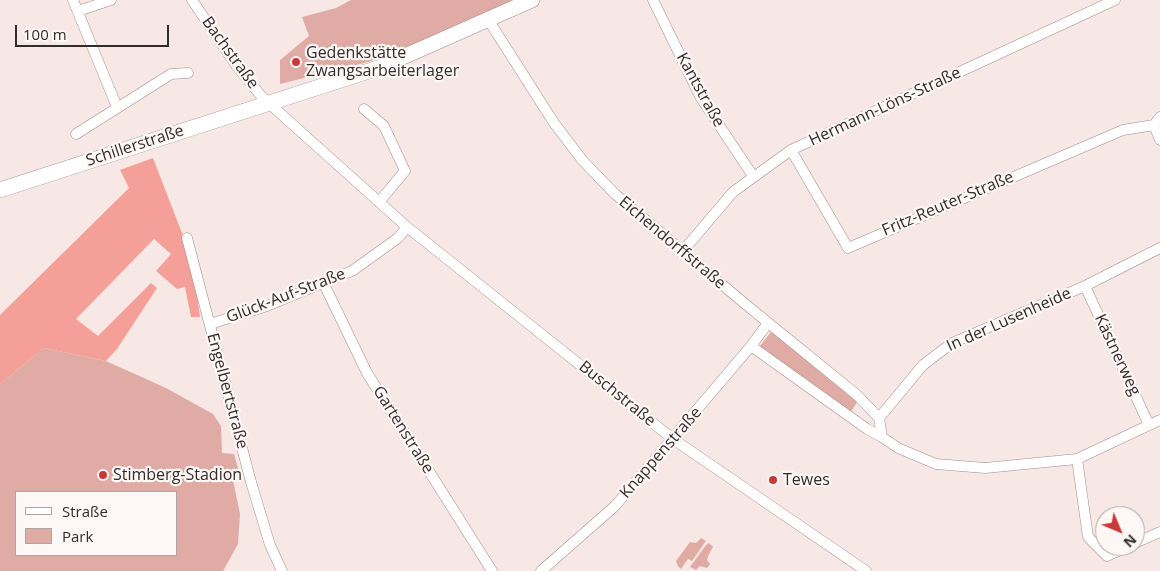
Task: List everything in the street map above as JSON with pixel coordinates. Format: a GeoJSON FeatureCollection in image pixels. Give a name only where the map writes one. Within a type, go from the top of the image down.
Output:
{"type":"FeatureCollection","features":[{"type":"Feature","properties":{"kind":"main road","name":"Schillerstraße"},"geometry":{"type":"LineString","coordinates":[[0,190],[378,68],[532,0]]}},
{"type":"Feature","properties":{"kind":"street"},"geometry":{"type":"LineString","coordinates":[[73,0],[117,107]]}},
{"type":"Feature","properties":{"kind":"street"},"geometry":{"type":"LineString","coordinates":[[78,11],[111,0]]}},
{"type":"Feature","properties":{"kind":"street","name":"Bachstraße"},"geometry":{"type":"LineString","coordinates":[[192,0],[236,65],[262,97],[270,103]]}},
{"type":"Feature","properties":{"kind":"street","name":"Kantstraße"},"geometry":{"type":"LineString","coordinates":[[653,0],[701,98],[753,176]]}},
{"type":"Feature","properties":{"kind":"street","name":"Hermann-Löns-Straße"},"geometry":{"type":"LineString","coordinates":[[682,252],[733,192],[791,150],[1115,0]]}},
{"type":"Feature","properties":{"kind":"street","name":"Eichendorffstraße"},"geometry":{"type":"LineString","coordinates":[[488,21],[554,123],[584,161],[615,194],[682,252],[857,395],[879,418]]}},
{"type":"Feature","properties":{"kind":"street","name":"Schillerstraße"},"geometry":{"type":"LineString","coordinates":[[76,134],[171,74],[188,73]]}},
{"type":"Feature","properties":{"kind":"street","name":"Buschstraße"},"geometry":{"type":"LineString","coordinates":[[270,103],[407,227],[673,439],[866,571]]}},
{"type":"Feature","properties":{"kind":"street"},"geometry":{"type":"LineString","coordinates":[[364,109],[384,126],[405,171],[379,202]]}},
{"type":"Feature","properties":{"kind":"street","name":"Fritz-Reuter-Straße"},"geometry":{"type":"LineString","coordinates":[[791,150],[848,248],[1123,130],[1157,121],[1160,140]]}},
{"type":"Feature","properties":{"kind":"street","name":"Glück-Auf-Straße"},"geometry":{"type":"LineString","coordinates":[[210,324],[267,306],[352,272],[400,236],[407,227]]}},
{"type":"Feature","properties":{"kind":"street","name":"Engelbertstraße"},"geometry":{"type":"LineString","coordinates":[[187,238],[251,482],[270,545],[282,571]]}},
{"type":"Feature","properties":{"kind":"street","name":"In der Lusenheide"},"geometry":{"type":"LineString","coordinates":[[879,418],[922,365],[944,348],[1085,286],[1160,248]]}},
{"type":"Feature","properties":{"kind":"street","name":"Gartenstraße"},"geometry":{"type":"LineString","coordinates":[[324,284],[367,373],[492,571]]}},
{"type":"Feature","properties":{"kind":"street","name":"Kästnerweg"},"geometry":{"type":"LineString","coordinates":[[1085,286],[1149,425]]}},
{"type":"Feature","properties":{"kind":"street","name":"Knappenstraße"},"geometry":{"type":"LineString","coordinates":[[541,571],[615,506],[751,346],[768,323]]}},
{"type":"Feature","properties":{"kind":"street"},"geometry":{"type":"LineString","coordinates":[[751,346],[867,429],[898,448],[936,464],[985,468],[1078,459],[1160,420]]}},
{"type":"Feature","properties":{"kind":"street"},"geometry":{"type":"LineString","coordinates":[[879,418],[882,437]]}},
{"type":"Feature","properties":{"kind":"street"},"geometry":{"type":"LineString","coordinates":[[1078,459],[1088,537],[1095,544]]}},
{"type":"Feature","properties":{"kind":"street"},"geometry":{"type":"LineString","coordinates":[[1145,539],[1160,532]]}},
{"type":"Feature","properties":{"kind":"green space"},"geometry":{"type":"Polygon","coordinates":[[[351,0],[514,0],[477,19],[368,62],[280,84],[280,60],[309,36],[302,17],[336,8],[351,0]]]}},
{"type":"Feature","properties":{"kind":"green space"},"geometry":{"type":"Polygon","coordinates":[[[771,332],[858,401],[850,413],[760,346],[771,332]]]}},
{"type":"Feature","properties":{"kind":"green space","name":"Stimberg-Stadion"},"geometry":{"type":"Polygon","coordinates":[[[44,348],[106,361],[166,388],[213,414],[221,426],[222,453],[234,454],[239,472],[233,480],[240,514],[238,544],[223,571],[0,571],[0,384],[44,348]]]}},
{"type":"Feature","properties":{"kind":"green space"},"geometry":{"type":"Polygon","coordinates":[[[701,538],[706,541],[692,561],[688,559],[681,569],[676,561],[690,542],[696,543],[701,538]]]}},
{"type":"Feature","properties":{"kind":"green space"},"geometry":{"type":"Polygon","coordinates":[[[709,543],[713,547],[707,560],[710,564],[707,568],[700,566],[696,570],[690,567],[706,545],[709,543]]]}},
{"type":"Feature","properties":{"kind":"shaded area"},"geometry":{"type":"Polygon","coordinates":[[[153,158],[192,259],[200,317],[191,317],[185,287],[177,289],[156,271],[171,254],[154,239],[76,319],[98,336],[151,283],[157,288],[117,349],[106,361],[44,348],[0,384],[0,315],[129,188],[120,170],[153,158]]]}},
{"type":"Feature","properties":{"kind":"place","name":"Gedenkstätte Zwangsarbeiterlager"},"geometry":{"type":"Point","coordinates":[296,62]}},
{"type":"Feature","properties":{"kind":"place","name":"Stimberg-Stadion"},"geometry":{"type":"Point","coordinates":[103,475]}},
{"type":"Feature","properties":{"kind":"place","name":"Tewes"},"geometry":{"type":"Point","coordinates":[773,480]}}]}
